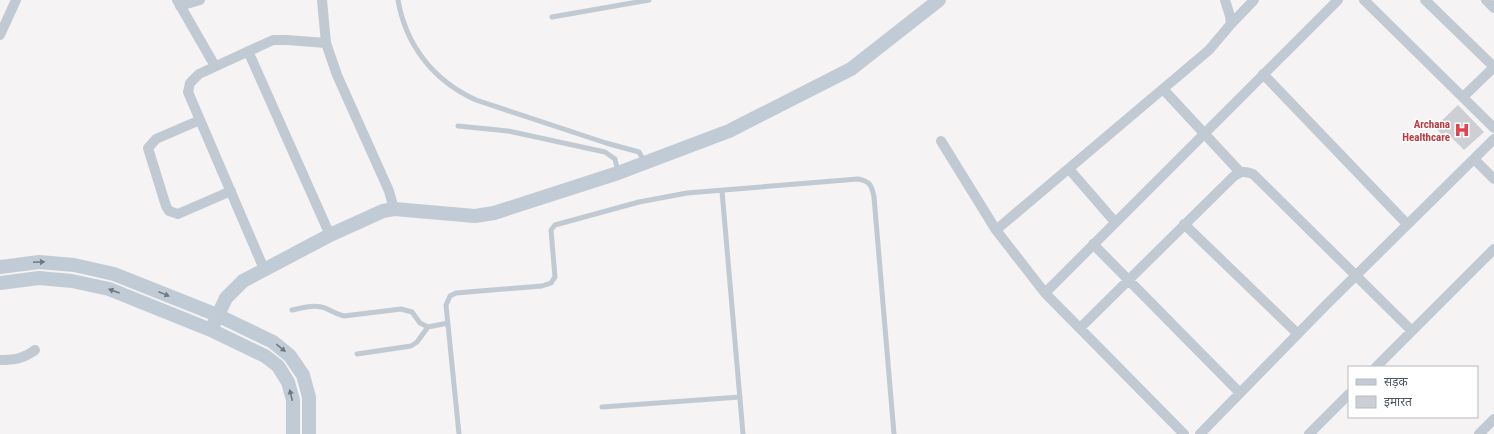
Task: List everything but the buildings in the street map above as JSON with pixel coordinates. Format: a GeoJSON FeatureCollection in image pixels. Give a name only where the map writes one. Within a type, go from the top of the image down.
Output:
{"type":"FeatureCollection","features":[{"type":"Feature","properties":{"kind":"street"},"geometry":{"type":"LineString","coordinates":[[0,35],[16,0]]}},
{"type":"Feature","properties":{"kind":"street"},"geometry":{"type":"LineString","coordinates":[[200,0],[179,3],[215,66]]}},
{"type":"Feature","properties":{"kind":"street"},"geometry":{"type":"LineString","coordinates":[[322,0],[326,43],[337,75],[389,192],[394,209]]}},
{"type":"Feature","properties":{"kind":"street"},"geometry":{"type":"LineString","coordinates":[[211,330],[226,298],[233,290],[264,269],[330,234],[383,211],[394,209],[475,216],[494,213],[618,173],[729,131],[850,69],[939,0]]}},
{"type":"Feature","properties":{"kind":"street"},"geometry":{"type":"LineString","coordinates":[[1225,0],[1230,16],[1230,24]]}},
{"type":"Feature","properties":{"kind":"street"},"geometry":{"type":"LineString","coordinates":[[996,230],[1209,50],[1230,24],[1254,0]]}},
{"type":"Feature","properties":{"kind":"street"},"geometry":{"type":"LineString","coordinates":[[1046,293],[1114,222],[1338,0]]}},
{"type":"Feature","properties":{"kind":"street"},"geometry":{"type":"LineString","coordinates":[[1364,0],[1494,128]]}},
{"type":"Feature","properties":{"kind":"street"},"geometry":{"type":"LineString","coordinates":[[1425,0],[1494,67],[1463,97]]}},
{"type":"Feature","properties":{"kind":"street"},"geometry":{"type":"LineString","coordinates":[[1486,0],[1494,8]]}},
{"type":"Feature","properties":{"kind":"street"},"geometry":{"type":"LineString","coordinates":[[264,269],[188,92],[190,83],[198,74],[273,40],[326,43]]}},
{"type":"Feature","properties":{"kind":"street"},"geometry":{"type":"LineString","coordinates":[[248,51],[330,234]]}},
{"type":"Feature","properties":{"kind":"street"},"geometry":{"type":"LineString","coordinates":[[1263,74],[1407,224]]}},
{"type":"Feature","properties":{"kind":"street"},"geometry":{"type":"LineString","coordinates":[[1163,89],[1240,172]]}},
{"type":"Feature","properties":{"kind":"street"},"geometry":{"type":"LineString","coordinates":[[200,120],[156,139],[148,148],[166,206],[169,211],[178,214],[231,191]]}},
{"type":"Feature","properties":{"kind":"street"},"geometry":{"type":"LineString","coordinates":[[1200,434],[1407,224],[1494,139]]}},
{"type":"Feature","properties":{"kind":"street"},"geometry":{"type":"LineString","coordinates":[[941,141],[996,230],[1046,293],[1184,434]]}},
{"type":"Feature","properties":{"kind":"street"},"geometry":{"type":"LineString","coordinates":[[1474,159],[1494,179]]}},
{"type":"Feature","properties":{"kind":"street"},"geometry":{"type":"LineString","coordinates":[[1069,169],[1114,222]]}},
{"type":"Feature","properties":{"kind":"street"},"geometry":{"type":"LineString","coordinates":[[1080,328],[1184,224],[1240,172],[1246,172],[1253,174],[1412,331]]}},
{"type":"Feature","properties":{"kind":"street"},"geometry":{"type":"LineString","coordinates":[[1184,224],[1298,334]]}},
{"type":"Feature","properties":{"kind":"street"},"geometry":{"type":"LineString","coordinates":[[1094,244],[1240,393]]}},
{"type":"Feature","properties":{"kind":"street"},"geometry":{"type":"LineString","coordinates":[[1377,366],[1494,249]]}},
{"type":"Feature","properties":{"kind":"street"},"geometry":{"type":"LineString","coordinates":[[0,267],[39,262],[74,265],[114,274],[217,315],[274,342],[290,356],[303,375],[309,397],[309,434]]}},
{"type":"Feature","properties":{"kind":"street"},"geometry":{"type":"LineString","coordinates":[[72,281],[74,265]]}},
{"type":"Feature","properties":{"kind":"street"},"geometry":{"type":"LineString","coordinates":[[0,283],[39,278],[72,281],[109,289],[211,330],[265,356],[278,366],[288,382],[293,400],[293,434]]}},
{"type":"Feature","properties":{"kind":"street"},"geometry":{"type":"LineString","coordinates":[[0,360],[16,360],[27,356],[35,350]]}},
{"type":"Feature","properties":{"kind":"street"},"geometry":{"type":"LineString","coordinates":[[1309,434],[1348,395]]}},
{"type":"Feature","properties":{"kind":"street"},"geometry":{"type":"LineString","coordinates":[[1479,434],[1494,419]]}},
{"type":"Feature","properties":{"kind":"lane"},"geometry":{"type":"LineString","coordinates":[[398,0],[401,18],[418,52],[429,67],[462,93],[476,100],[606,143],[639,152],[643,155],[645,163]]}},
{"type":"Feature","properties":{"kind":"lane"},"geometry":{"type":"LineString","coordinates":[[552,17],[649,0]]}},
{"type":"Feature","properties":{"kind":"lane"},"geometry":{"type":"LineString","coordinates":[[458,126],[508,131],[605,152],[615,159],[618,173]]}},
{"type":"Feature","properties":{"kind":"lane"},"geometry":{"type":"LineString","coordinates":[[460,434],[446,305],[450,296],[456,293],[551,284],[555,278],[551,230],[554,225],[639,202],[687,193],[858,178],[866,180],[871,186],[874,197],[894,434]]}},
{"type":"Feature","properties":{"kind":"lane"},"geometry":{"type":"LineString","coordinates":[[722,191],[744,434]]}},
{"type":"Feature","properties":{"kind":"lane"},"geometry":{"type":"LineString","coordinates":[[292,310],[315,306],[325,308],[344,316],[401,309],[412,312],[420,323],[428,327],[448,323]]}},
{"type":"Feature","properties":{"kind":"lane"},"geometry":{"type":"LineString","coordinates":[[357,354],[411,346],[417,342],[428,327]]}},
{"type":"Feature","properties":{"kind":"lane"},"geometry":{"type":"LineString","coordinates":[[602,408],[740,397]]}},
{"type":"Feature","properties":{"kind":"place","name":"Archana Healthcare"},"geometry":{"type":"Point","coordinates":[1462,130]}}]}
